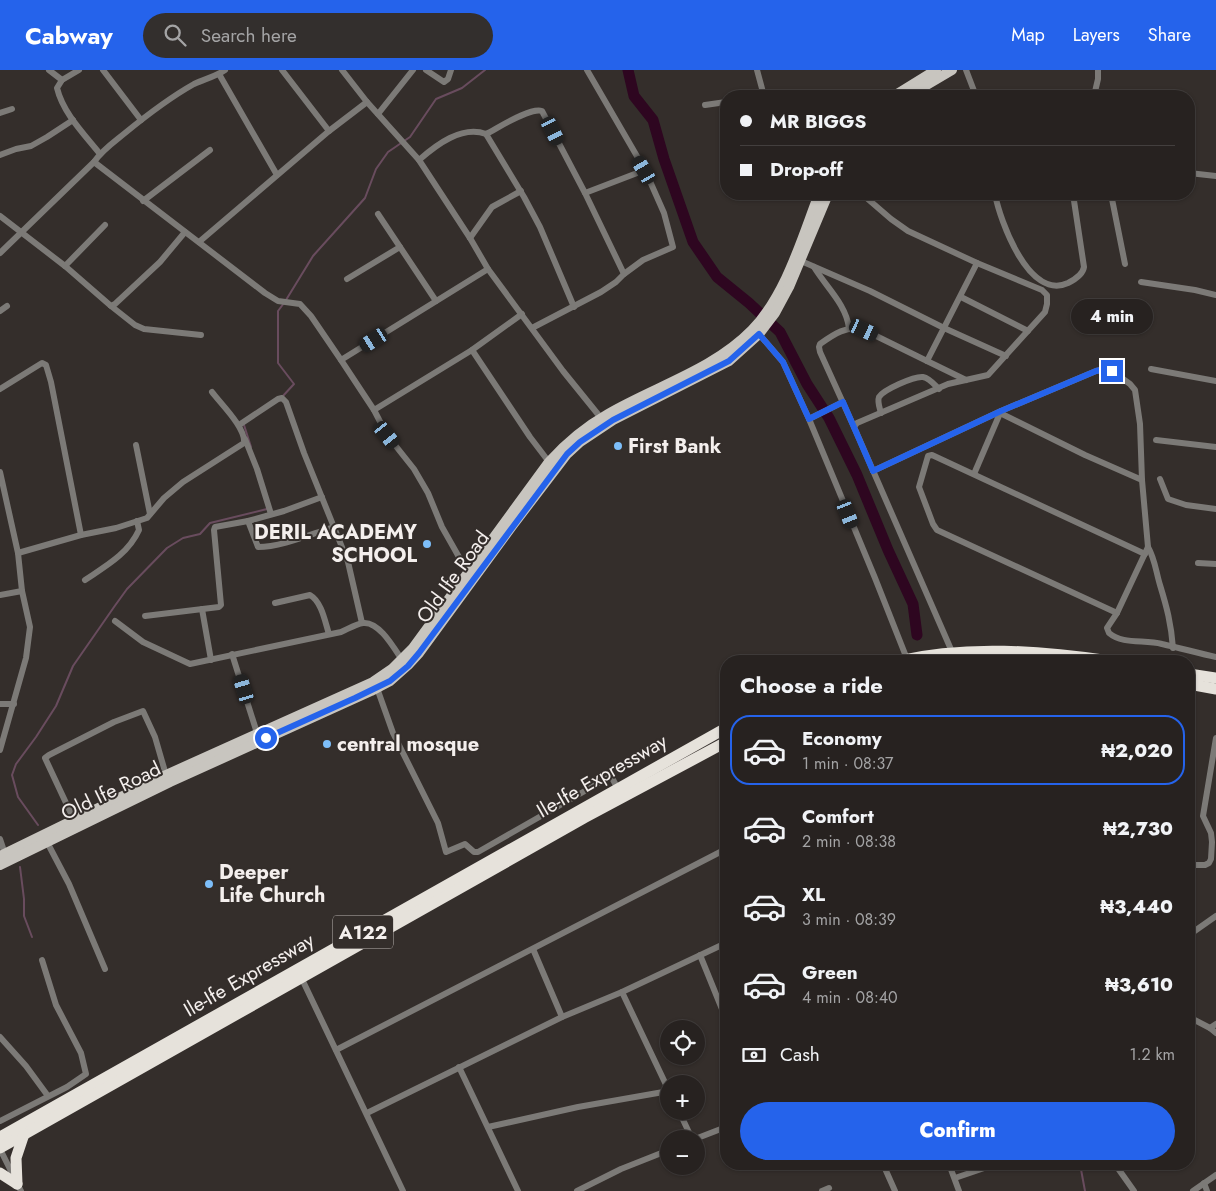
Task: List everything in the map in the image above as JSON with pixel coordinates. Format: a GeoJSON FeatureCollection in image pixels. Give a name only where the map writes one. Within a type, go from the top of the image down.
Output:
{"type":"FeatureCollection","features":[{"type":"Feature","properties":{"kind":"highway"},"geometry":{"type":"LineString","coordinates":[[944,655],[1032,652],[1071,655]]}},
{"type":"Feature","properties":{"kind":"highway"},"geometry":{"type":"LineString","coordinates":[[1195,675],[1216,678]]}},
{"type":"Feature","properties":{"kind":"highway"},"geometry":{"type":"LineString","coordinates":[[1195,685],[1216,689]]}},
{"type":"Feature","properties":{"kind":"highway","name":"Ile-Ife Expressway"},"geometry":{"type":"LineString","coordinates":[[0,1137],[720,731]]}},
{"type":"Feature","properties":{"kind":"highway","name":"Ile-Ife Expressway"},"geometry":{"type":"LineString","coordinates":[[0,1148],[584,818],[720,745]]}},
{"type":"Feature","properties":{"kind":"highway"},"geometry":{"type":"LineString","coordinates":[[19,1187],[16,1158],[24,1134]]}},
{"type":"Feature","properties":{"kind":"highway"},"geometry":{"type":"LineString","coordinates":[[0,1173],[19,1187]]}},
{"type":"Feature","properties":{"kind":"main road"},"geometry":{"type":"LineString","coordinates":[[905,90],[938,72],[952,70]]}},
{"type":"Feature","properties":{"kind":"main road"},"geometry":{"type":"LineString","coordinates":[[916,90],[938,72]]}},
{"type":"Feature","properties":{"kind":"main road","name":"Old Ife Road"},"geometry":{"type":"LineString","coordinates":[[3,855],[166,775],[214,758],[377,688],[397,675],[419,653],[549,462],[575,435],[601,418],[727,357],[738,343],[768,317],[795,257],[817,200]]}},
{"type":"Feature","properties":{"kind":"main road","name":"Old Ife Road"},"geometry":{"type":"LineString","coordinates":[[0,865],[214,758],[257,734],[374,682],[402,660],[468,573],[567,454],[580,442],[613,420],[727,357],[759,334],[801,261],[826,200]]}},
{"type":"Feature","properties":{"kind":"street"},"geometry":{"type":"LineString","coordinates":[[49,70],[62,80]]}},
{"type":"Feature","properties":{"kind":"street"},"geometry":{"type":"LineString","coordinates":[[79,70],[62,80],[57,88],[58,95],[73,120],[100,154]]}},
{"type":"Feature","properties":{"kind":"street"},"geometry":{"type":"LineString","coordinates":[[102,70],[141,120]]}},
{"type":"Feature","properties":{"kind":"street"},"geometry":{"type":"LineString","coordinates":[[282,70],[329,131]]}},
{"type":"Feature","properties":{"kind":"street"},"geometry":{"type":"LineString","coordinates":[[342,70],[367,102],[419,160],[488,269],[601,418]]}},
{"type":"Feature","properties":{"kind":"street"},"geometry":{"type":"LineString","coordinates":[[378,114],[413,70]]}},
{"type":"Feature","properties":{"kind":"street"},"geometry":{"type":"LineString","coordinates":[[426,70],[444,82],[448,79],[451,70]]}},
{"type":"Feature","properties":{"kind":"street"},"geometry":{"type":"LineString","coordinates":[[532,328],[574,307],[616,282],[643,260],[672,247],[672,239],[664,213],[644,170],[587,70]]}},
{"type":"Feature","properties":{"kind":"street"},"geometry":{"type":"LineString","coordinates":[[757,70],[762,90]]}},
{"type":"Feature","properties":{"kind":"street"},"geometry":{"type":"LineString","coordinates":[[966,70],[974,90]]}},
{"type":"Feature","properties":{"kind":"street"},"geometry":{"type":"LineString","coordinates":[[1095,90],[1098,70]]}},
{"type":"Feature","properties":{"kind":"street"},"geometry":{"type":"LineString","coordinates":[[0,253],[100,154],[141,120],[170,98],[196,83],[222,72],[277,175]]}},
{"type":"Feature","properties":{"kind":"street"},"geometry":{"type":"LineString","coordinates":[[199,242],[329,131],[367,102]]}},
{"type":"Feature","properties":{"kind":"street"},"geometry":{"type":"LineString","coordinates":[[705,105],[720,103]]}},
{"type":"Feature","properties":{"kind":"street"},"geometry":{"type":"LineString","coordinates":[[0,113],[12,109]]}},
{"type":"Feature","properties":{"kind":"street"},"geometry":{"type":"LineString","coordinates":[[419,160],[434,146],[452,138],[474,131],[486,134],[523,114],[538,109],[542,111],[585,193],[624,274]]}},
{"type":"Feature","properties":{"kind":"street"},"geometry":{"type":"LineString","coordinates":[[0,155],[31,146],[73,120]]}},
{"type":"Feature","properties":{"kind":"street"},"geometry":{"type":"LineString","coordinates":[[486,134],[521,191],[540,227],[574,307]]}},
{"type":"Feature","properties":{"kind":"street"},"geometry":{"type":"LineString","coordinates":[[143,201],[210,150]]}},
{"type":"Feature","properties":{"kind":"street"},"geometry":{"type":"LineString","coordinates":[[94,162],[184,232],[278,301],[300,304],[311,316],[374,410],[387,435],[414,469],[428,493],[442,527],[468,573]]}},
{"type":"Feature","properties":{"kind":"street"},"geometry":{"type":"LineString","coordinates":[[585,193],[644,170]]}},
{"type":"Feature","properties":{"kind":"street"},"geometry":{"type":"LineString","coordinates":[[1195,174],[1216,176]]}},
{"type":"Feature","properties":{"kind":"street"},"geometry":{"type":"LineString","coordinates":[[470,238],[492,206],[521,191]]}},
{"type":"Feature","properties":{"kind":"street"},"geometry":{"type":"LineString","coordinates":[[854,427],[856,424],[948,384],[988,375],[1045,312],[1047,304],[1047,295],[1042,290],[908,231],[869,200]]}},
{"type":"Feature","properties":{"kind":"street"},"geometry":{"type":"LineString","coordinates":[[996,200],[1002,223],[1018,255],[1036,276],[1056,286],[1073,280],[1084,271],[1085,260],[1074,200]]}},
{"type":"Feature","properties":{"kind":"street"},"geometry":{"type":"LineString","coordinates":[[1112,200],[1125,264]]}},
{"type":"Feature","properties":{"kind":"street"},"geometry":{"type":"LineString","coordinates":[[378,214],[436,301]]}},
{"type":"Feature","properties":{"kind":"street"},"geometry":{"type":"LineString","coordinates":[[0,216],[65,266],[134,325],[144,329],[201,335]]}},
{"type":"Feature","properties":{"kind":"street"},"geometry":{"type":"LineString","coordinates":[[65,266],[105,225]]}},
{"type":"Feature","properties":{"kind":"street"},"geometry":{"type":"LineString","coordinates":[[110,306],[115,304],[160,262],[184,232]]}},
{"type":"Feature","properties":{"kind":"street"},"geometry":{"type":"LineString","coordinates":[[347,279],[400,247]]}},
{"type":"Feature","properties":{"kind":"street"},"geometry":{"type":"LineString","coordinates":[[801,261],[870,291],[1006,356]]}},
{"type":"Feature","properties":{"kind":"street"},"geometry":{"type":"LineString","coordinates":[[927,361],[977,263]]}},
{"type":"Feature","properties":{"kind":"street"},"geometry":{"type":"LineString","coordinates":[[813,267],[841,305],[846,314],[849,328]]}},
{"type":"Feature","properties":{"kind":"street"},"geometry":{"type":"LineString","coordinates":[[342,360],[488,269]]}},
{"type":"Feature","properties":{"kind":"street"},"geometry":{"type":"LineString","coordinates":[[1141,282],[1216,295]]}},
{"type":"Feature","properties":{"kind":"street"},"geometry":{"type":"LineString","coordinates":[[960,297],[1028,331]]}},
{"type":"Feature","properties":{"kind":"street"},"geometry":{"type":"LineString","coordinates":[[0,311],[7,306]]}},
{"type":"Feature","properties":{"kind":"street"},"geometry":{"type":"LineString","coordinates":[[374,410],[472,350],[522,314]]}},
{"type":"Feature","properties":{"kind":"street"},"geometry":{"type":"LineString","coordinates":[[953,654],[819,347],[820,344],[830,337],[849,328],[864,330],[966,380]]}},
{"type":"Feature","properties":{"kind":"street"},"geometry":{"type":"LineString","coordinates":[[759,334],[783,362],[811,418],[875,578],[900,655]]}},
{"type":"Feature","properties":{"kind":"street"},"geometry":{"type":"LineString","coordinates":[[472,350],[549,462]]}},
{"type":"Feature","properties":{"kind":"street"},"geometry":{"type":"LineString","coordinates":[[0,389],[33,367],[42,363],[46,365],[81,535]]}},
{"type":"Feature","properties":{"kind":"street"},"geometry":{"type":"LineString","coordinates":[[873,471],[1000,412],[1096,371],[1105,369],[1112,371],[1135,390],[1141,441],[1142,480],[1148,547],[1156,563],[1167,605],[1173,648]]}},
{"type":"Feature","properties":{"kind":"street"},"geometry":{"type":"LineString","coordinates":[[1151,369],[1216,381]]}},
{"type":"Feature","properties":{"kind":"street"},"geometry":{"type":"LineString","coordinates":[[881,413],[879,397],[901,384],[924,377],[939,389]]}},
{"type":"Feature","properties":{"kind":"street"},"geometry":{"type":"LineString","coordinates":[[212,392],[239,425],[257,469],[272,514]]}},
{"type":"Feature","properties":{"kind":"street"},"geometry":{"type":"LineString","coordinates":[[239,425],[278,399],[282,398],[286,402],[348,562],[362,623]]}},
{"type":"Feature","properties":{"kind":"street"},"geometry":{"type":"LineString","coordinates":[[811,418],[842,403]]}},
{"type":"Feature","properties":{"kind":"street"},"geometry":{"type":"LineString","coordinates":[[974,474],[1000,412]]}},
{"type":"Feature","properties":{"kind":"street"},"geometry":{"type":"LineString","coordinates":[[1000,412],[1085,455],[1142,480]]}},
{"type":"Feature","properties":{"kind":"street"},"geometry":{"type":"LineString","coordinates":[[18,553],[81,535],[116,528],[147,518],[164,498],[184,482],[244,443],[245,438]]}},
{"type":"Feature","properties":{"kind":"street"},"geometry":{"type":"LineString","coordinates":[[1156,440],[1216,447]]}},
{"type":"Feature","properties":{"kind":"street"},"geometry":{"type":"LineString","coordinates":[[136,445],[150,514]]}},
{"type":"Feature","properties":{"kind":"street"},"geometry":{"type":"LineString","coordinates":[[926,447],[930,454],[1145,554]]}},
{"type":"Feature","properties":{"kind":"street"},"geometry":{"type":"LineString","coordinates":[[930,454],[919,487],[937,530],[1116,613]]}},
{"type":"Feature","properties":{"kind":"street"},"geometry":{"type":"LineString","coordinates":[[0,472],[18,553],[22,591],[30,627],[29,640],[14,704],[1,745]]}},
{"type":"Feature","properties":{"kind":"street"},"geometry":{"type":"LineString","coordinates":[[1160,479],[1168,499],[1186,505],[1216,509]]}},
{"type":"Feature","properties":{"kind":"street"},"geometry":{"type":"LineString","coordinates":[[144,616],[217,608],[221,605],[214,530],[216,527],[248,521],[322,498]]}},
{"type":"Feature","properties":{"kind":"street"},"geometry":{"type":"LineString","coordinates":[[84,580],[113,561],[131,545],[139,530],[137,521]]}},
{"type":"Feature","properties":{"kind":"street"},"geometry":{"type":"LineString","coordinates":[[248,521],[258,547],[280,544],[334,527]]}},
{"type":"Feature","properties":{"kind":"street"},"geometry":{"type":"LineString","coordinates":[[1148,547],[1107,628],[1110,635],[1117,638],[1161,643],[1173,648],[1216,657]]}},
{"type":"Feature","properties":{"kind":"street"},"geometry":{"type":"LineString","coordinates":[[1198,563],[1216,564]]}},
{"type":"Feature","properties":{"kind":"street"},"geometry":{"type":"LineString","coordinates":[[0,595],[22,591]]}},
{"type":"Feature","properties":{"kind":"street"},"geometry":{"type":"LineString","coordinates":[[275,602],[310,595],[314,597],[318,602],[329,634]]}},
{"type":"Feature","properties":{"kind":"street"},"geometry":{"type":"LineString","coordinates":[[202,609],[210,660]]}},
{"type":"Feature","properties":{"kind":"street"},"geometry":{"type":"LineString","coordinates":[[115,621],[143,642],[190,664],[341,632],[362,623],[372,624],[379,628],[402,660]]}},
{"type":"Feature","properties":{"kind":"street"},"geometry":{"type":"LineString","coordinates":[[232,654],[257,734]]}},
{"type":"Feature","properties":{"kind":"street"},"geometry":{"type":"LineString","coordinates":[[377,688],[393,733],[438,823],[447,852],[465,844],[474,852],[478,852],[611,776],[618,789]]}},
{"type":"Feature","properties":{"kind":"street"},"geometry":{"type":"LineString","coordinates":[[0,704],[14,704]]}},
{"type":"Feature","properties":{"kind":"street"},"geometry":{"type":"LineString","coordinates":[[74,820],[45,758],[49,754],[114,722],[143,711],[155,737],[166,775]]}},
{"type":"Feature","properties":{"kind":"street"},"geometry":{"type":"LineString","coordinates":[[1195,865],[1206,865],[1211,859],[1212,842],[1203,816],[1216,738]]}},
{"type":"Feature","properties":{"kind":"street"},"geometry":{"type":"LineString","coordinates":[[0,840],[3,855]]}},
{"type":"Feature","properties":{"kind":"street"},"geometry":{"type":"LineString","coordinates":[[47,842],[69,884],[105,969]]}},
{"type":"Feature","properties":{"kind":"street"},"geometry":{"type":"LineString","coordinates":[[336,1050],[720,852]]}},
{"type":"Feature","properties":{"kind":"street"},"geometry":{"type":"LineString","coordinates":[[1195,931],[1216,916]]}},
{"type":"Feature","properties":{"kind":"street"},"geometry":{"type":"LineString","coordinates":[[367,1113],[562,1017],[622,992],[720,946]]}},
{"type":"Feature","properties":{"kind":"street"},"geometry":{"type":"LineString","coordinates":[[534,949],[562,1017]]}},
{"type":"Feature","properties":{"kind":"street"},"geometry":{"type":"LineString","coordinates":[[700,955],[720,1004]]}},
{"type":"Feature","properties":{"kind":"street"},"geometry":{"type":"LineString","coordinates":[[0,1121],[84,1076],[86,1071],[81,1053],[56,1005],[42,960]]}},
{"type":"Feature","properties":{"kind":"street"},"geometry":{"type":"LineString","coordinates":[[301,977],[403,1191]]}},
{"type":"Feature","properties":{"kind":"street"},"geometry":{"type":"LineString","coordinates":[[622,992],[661,1075]]}},
{"type":"Feature","properties":{"kind":"street"},"geometry":{"type":"LineString","coordinates":[[1195,1019],[1213,1026],[1216,1033]]}},
{"type":"Feature","properties":{"kind":"street"},"geometry":{"type":"LineString","coordinates":[[0,1037],[26,1066],[48,1096]]}},
{"type":"Feature","properties":{"kind":"street"},"geometry":{"type":"LineString","coordinates":[[459,1067],[518,1191]]}},
{"type":"Feature","properties":{"kind":"street"},"geometry":{"type":"LineString","coordinates":[[488,1127],[578,1107],[660,1093]]}},
{"type":"Feature","properties":{"kind":"street"},"geometry":{"type":"LineString","coordinates":[[705,1135],[720,1129]]}},
{"type":"Feature","properties":{"kind":"street"},"geometry":{"type":"LineString","coordinates":[[0,1148],[19,1187]]}},
{"type":"Feature","properties":{"kind":"street"},"geometry":{"type":"LineString","coordinates":[[577,1191],[660,1154]]}},
{"type":"Feature","properties":{"kind":"street"},"geometry":{"type":"LineString","coordinates":[[886,1170],[895,1191]]}},
{"type":"Feature","properties":{"kind":"street"},"geometry":{"type":"LineString","coordinates":[[952,1170],[959,1191]]}},
{"type":"Feature","properties":{"kind":"street"},"geometry":{"type":"LineString","coordinates":[[955,1178],[978,1170]]}},
{"type":"Feature","properties":{"kind":"street"},"geometry":{"type":"LineString","coordinates":[[1119,1170],[1134,1191]]}},
{"type":"Feature","properties":{"kind":"street"},"geometry":{"type":"LineString","coordinates":[[1193,1191],[1216,1175]]}},
{"type":"Feature","properties":{"kind":"street"},"geometry":{"type":"LineString","coordinates":[[1204,1183],[1206,1191]]}},
{"type":"Feature","properties":{"kind":"street"},"geometry":{"type":"LineString","coordinates":[[822,1191],[829,1188]]}},
{"type":"Feature","properties":{"kind":"waterway"},"geometry":{"type":"LineString","coordinates":[[286,300],[313,256],[365,198],[376,169],[388,152],[410,137],[436,99],[462,88],[485,70]]}},
{"type":"Feature","properties":{"kind":"waterway"},"geometry":{"type":"LineString","coordinates":[[628,70],[634,96],[653,120],[664,159],[693,242],[717,277],[780,332],[807,384],[829,418],[857,475],[913,604],[917,635]]}},
{"type":"Feature","properties":{"kind":"waterway"},"geometry":{"type":"LineString","coordinates":[[282,397],[294,384],[278,363],[278,311],[284,303]]}},
{"type":"Feature","properties":{"kind":"waterway"},"geometry":{"type":"LineString","coordinates":[[244,425],[251,447]]}},
{"type":"Feature","properties":{"kind":"waterway"},"geometry":{"type":"LineString","coordinates":[[38,825],[18,797],[12,775],[16,764],[56,706],[73,666],[127,589],[167,548],[183,538],[200,534],[210,523],[267,509]]}},
{"type":"Feature","properties":{"kind":"waterway"},"geometry":{"type":"LineString","coordinates":[[20,867],[24,916],[32,937]]}},
{"type":"Feature","properties":{"kind":"waterway"},"geometry":{"type":"LineString","coordinates":[[1081,1170],[1085,1191]]}},
{"type":"Feature","properties":{"kind":"place","name":"First Bank"},"geometry":{"type":"Point","coordinates":[618,446]}},
{"type":"Feature","properties":{"kind":"place","name":"DERIL ACADEMY SCHOOL"},"geometry":{"type":"Point","coordinates":[427,544]}},
{"type":"Feature","properties":{"kind":"place","name":"central mosque"},"geometry":{"type":"Point","coordinates":[327,744]}},
{"type":"Feature","properties":{"kind":"place","name":"Deeper Life Church"},"geometry":{"type":"Point","coordinates":[209,884]}},
{"type":"Feature","properties":{"kind":"route"},"geometry":{"type":"LineString","coordinates":[[266,738],[390,681],[408,666],[419,653],[567,454],[580,442],[613,420],[729,361],[759,334],[783,362],[809,419],[843,402],[873,471],[1001,411],[1096,371],[1105,369],[1112,371]]}}]}
